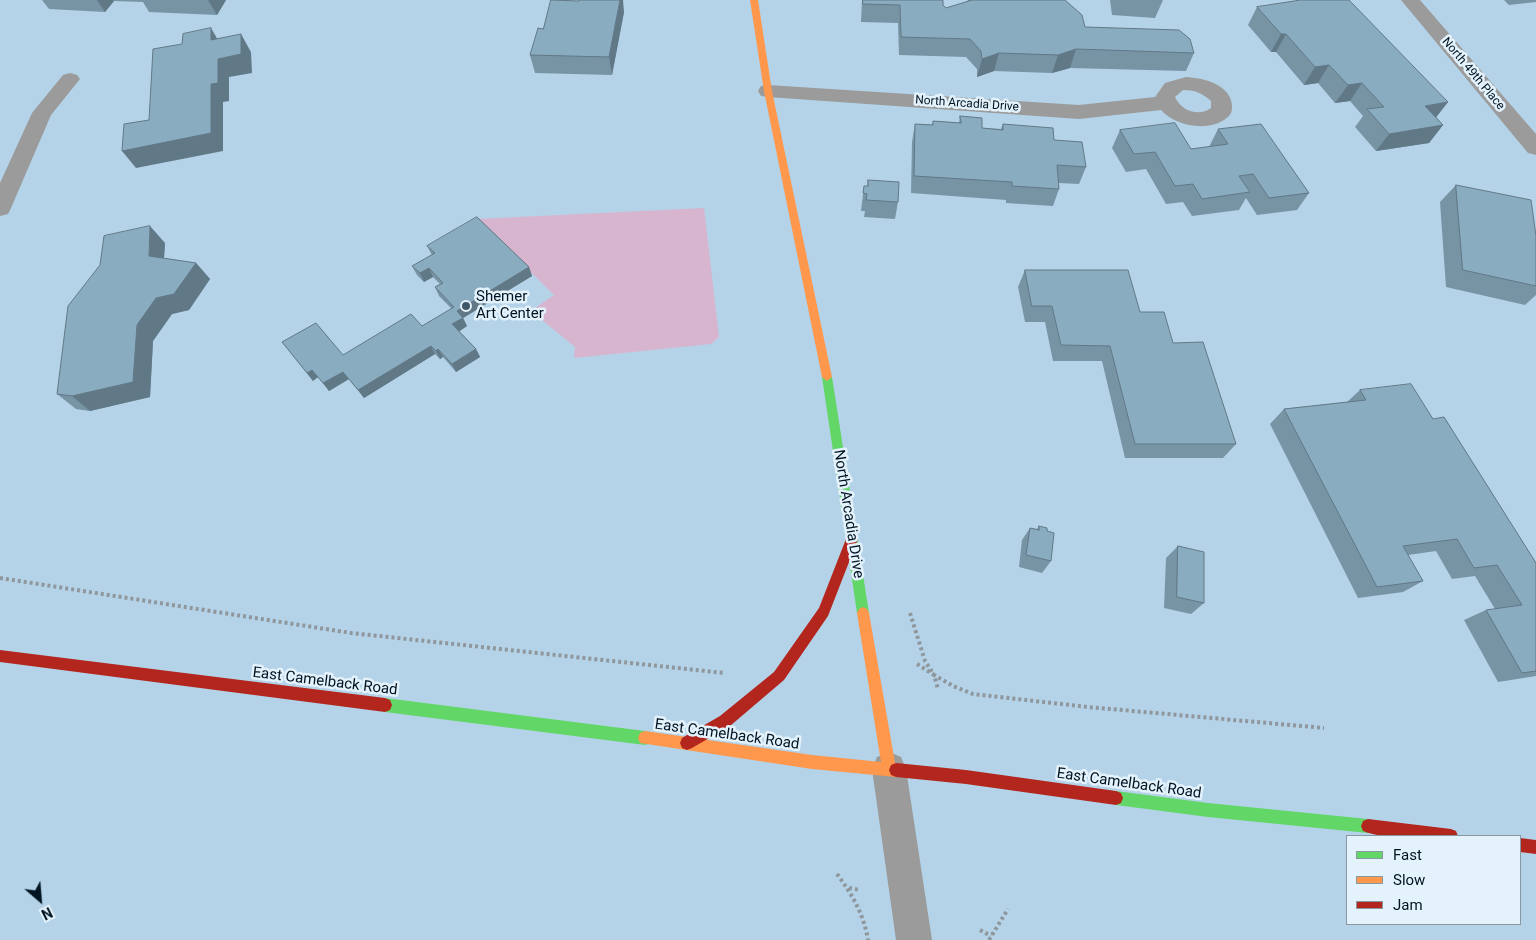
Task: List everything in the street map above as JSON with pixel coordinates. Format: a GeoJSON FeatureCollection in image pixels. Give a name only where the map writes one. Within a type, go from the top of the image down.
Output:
{"type":"FeatureCollection","features":[{"type":"Feature","properties":{"kind":"main road","name":"North Arcadia Drive"},"geometry":{"type":"LineString","coordinates":[[754,0],[768,91],[831,396],[889,770]]}},
{"type":"Feature","properties":{"kind":"main road"},"geometry":{"type":"LineString","coordinates":[[687,743],[725,721],[779,676],[824,612],[852,539]]}},
{"type":"Feature","properties":{"kind":"main road","name":"East Camelback Road"},"geometry":{"type":"LineString","coordinates":[[0,656],[687,743],[812,762],[966,777],[1208,810],[1442,835]]}},
{"type":"Feature","properties":{"kind":"main road"},"geometry":{"type":"LineString","coordinates":[[1521,845],[1536,847]]}},
{"type":"Feature","properties":{"kind":"street","name":"North 49th Place"},"geometry":{"type":"LineString","coordinates":[[1410,0],[1536,148]]}},
{"type":"Feature","properties":{"kind":"street"},"geometry":{"type":"LineString","coordinates":[[0,208],[42,113],[70,79]]}},
{"type":"Feature","properties":{"kind":"street","name":"North Arcadia Drive"},"geometry":{"type":"LineString","coordinates":[[768,91],[1079,112],[1166,103]]}},
{"type":"Feature","properties":{"kind":"street","name":"North Arcadia Drive"},"geometry":{"type":"LineString","coordinates":[[889,770],[914,940]]}},
{"type":"Feature","properties":{"kind":"path"},"geometry":{"type":"LineString","coordinates":[[0,578],[351,633],[725,673],[733,671]]}},
{"type":"Feature","properties":{"kind":"path"},"geometry":{"type":"LineString","coordinates":[[910,613],[925,661],[934,675],[938,689]]}},
{"type":"Feature","properties":{"kind":"path"},"geometry":{"type":"LineString","coordinates":[[917,664],[953,686],[973,694],[1088,707],[1324,728]]}},
{"type":"Feature","properties":{"kind":"path"},"geometry":{"type":"LineString","coordinates":[[837,874],[848,888],[857,905],[868,940]]}},
{"type":"Feature","properties":{"kind":"path"},"geometry":{"type":"LineString","coordinates":[[848,888],[860,890]]}},
{"type":"Feature","properties":{"kind":"path"},"geometry":{"type":"LineString","coordinates":[[980,930],[990,938],[1008,909]]}},
{"type":"Feature","properties":{"kind":"shaded area"},"geometry":{"type":"Polygon","coordinates":[[[704,208],[719,337],[711,344],[574,358],[575,347],[531,311],[554,295],[477,219],[704,208]]]}},
{"type":"Feature","properties":{"kind":"building"},"geometry":{"type":"Polygon","coordinates":[[[551,0],[620,0],[609,57],[530,55],[538,28],[543,29],[551,0]]]}},
{"type":"Feature","properties":{"kind":"building"},"geometry":{"type":"Polygon","coordinates":[[[863,0],[943,0],[943,5],[946,8],[972,0],[1065,0],[1082,15],[1085,27],[1179,30],[1190,39],[1194,53],[1076,49],[1058,55],[999,53],[982,59],[981,51],[970,39],[901,37],[900,5],[863,4],[863,0]]]}},
{"type":"Feature","properties":{"kind":"building"},"geometry":{"type":"Polygon","coordinates":[[[1301,0],[1349,0],[1448,102],[1425,106],[1443,125],[1389,134],[1367,109],[1384,107],[1362,83],[1348,85],[1329,65],[1315,67],[1286,34],[1281,34],[1257,7],[1301,0]]]}},
{"type":"Feature","properties":{"kind":"building"},"geometry":{"type":"Polygon","coordinates":[[[211,28],[211,40],[241,34],[241,54],[218,59],[218,83],[211,84],[211,133],[122,151],[124,124],[149,120],[153,49],[182,44],[183,34],[211,28]]]}},
{"type":"Feature","properties":{"kind":"building"},"geometry":{"type":"Polygon","coordinates":[[[960,116],[982,118],[982,128],[1003,130],[1003,124],[1053,128],[1054,140],[1082,142],[1086,167],[1057,165],[1059,189],[1012,186],[1012,182],[914,176],[915,124],[933,125],[933,121],[961,123],[960,116]]]}},
{"type":"Feature","properties":{"kind":"building"},"geometry":{"type":"Polygon","coordinates":[[[1175,123],[1191,149],[1228,144],[1218,129],[1261,124],[1309,193],[1269,198],[1253,174],[1239,176],[1250,192],[1202,199],[1193,184],[1175,186],[1155,152],[1134,154],[1120,130],[1175,123]]]}},
{"type":"Feature","properties":{"kind":"building"},"geometry":{"type":"Polygon","coordinates":[[[868,180],[899,182],[898,202],[866,200],[867,194],[863,193],[864,186],[868,186],[868,180]]]}},
{"type":"Feature","properties":{"kind":"building"},"geometry":{"type":"Polygon","coordinates":[[[1456,185],[1531,200],[1536,236],[1536,286],[1463,270],[1456,185]]]}},
{"type":"Feature","properties":{"kind":"building","name":"Shemer Art Center"},"geometry":{"type":"Polygon","coordinates":[[[477,217],[529,267],[457,311],[463,318],[452,324],[476,349],[452,364],[438,349],[436,351],[431,346],[358,390],[343,372],[323,383],[312,370],[307,373],[282,342],[316,323],[343,355],[411,314],[422,326],[454,307],[435,287],[443,283],[429,268],[420,273],[412,266],[435,253],[427,246],[477,217]]]}},
{"type":"Feature","properties":{"kind":"building"},"geometry":{"type":"Polygon","coordinates":[[[150,226],[149,256],[196,263],[174,294],[156,298],[137,325],[133,382],[72,396],[57,394],[68,306],[100,265],[104,236],[150,226]]]}},
{"type":"Feature","properties":{"kind":"building"},"geometry":{"type":"Polygon","coordinates":[[[1025,270],[1128,270],[1140,312],[1164,312],[1173,343],[1203,342],[1236,444],[1135,444],[1110,346],[1061,345],[1052,306],[1032,306],[1025,270]]]}},
{"type":"Feature","properties":{"kind":"building"},"geometry":{"type":"Polygon","coordinates":[[[1411,384],[1433,419],[1444,417],[1536,563],[1536,671],[1522,673],[1486,610],[1522,605],[1497,565],[1474,568],[1457,539],[1403,546],[1423,581],[1377,587],[1284,409],[1366,400],[1360,390],[1411,384]]]}},
{"type":"Feature","properties":{"kind":"building"},"geometry":{"type":"Polygon","coordinates":[[[1039,526],[1047,528],[1047,531],[1054,533],[1051,561],[1026,555],[1030,528],[1039,530],[1039,526]]]}},
{"type":"Feature","properties":{"kind":"building"},"geometry":{"type":"Polygon","coordinates":[[[1178,546],[1204,552],[1204,603],[1177,597],[1178,546]]]}},
{"type":"Feature","properties":{"kind":"traffic: fast"},"geometry":{"type":"LineString","coordinates":[[827,377],[863,613]]}},
{"type":"Feature","properties":{"kind":"traffic: fast"},"geometry":{"type":"LineString","coordinates":[[385,705],[645,738]]}},
{"type":"Feature","properties":{"kind":"traffic: fast"},"geometry":{"type":"LineString","coordinates":[[1116,798],[1208,810],[1368,826]]}},
{"type":"Feature","properties":{"kind":"traffic: slow"},"geometry":{"type":"LineString","coordinates":[[754,0],[768,91],[827,377]]}},
{"type":"Feature","properties":{"kind":"traffic: slow"},"geometry":{"type":"LineString","coordinates":[[863,613],[889,769]]}},
{"type":"Feature","properties":{"kind":"traffic: slow"},"geometry":{"type":"LineString","coordinates":[[645,738],[812,762],[896,770]]}},
{"type":"Feature","properties":{"kind":"traffic: jam"},"geometry":{"type":"LineString","coordinates":[[687,743],[725,721],[779,676],[824,612],[852,539]]}},
{"type":"Feature","properties":{"kind":"traffic: jam"},"geometry":{"type":"LineString","coordinates":[[0,656],[385,705]]}},
{"type":"Feature","properties":{"kind":"traffic: jam"},"geometry":{"type":"LineString","coordinates":[[896,770],[966,777],[1116,798]]}},
{"type":"Feature","properties":{"kind":"traffic: jam"},"geometry":{"type":"LineString","coordinates":[[1368,826],[1443,835]]}},
{"type":"Feature","properties":{"kind":"traffic: jam"},"geometry":{"type":"LineString","coordinates":[[1521,845],[1536,847]]}},
{"type":"Feature","properties":{"kind":"place","name":"Shemer Art Center"},"geometry":{"type":"Point","coordinates":[466,306]}}]}
